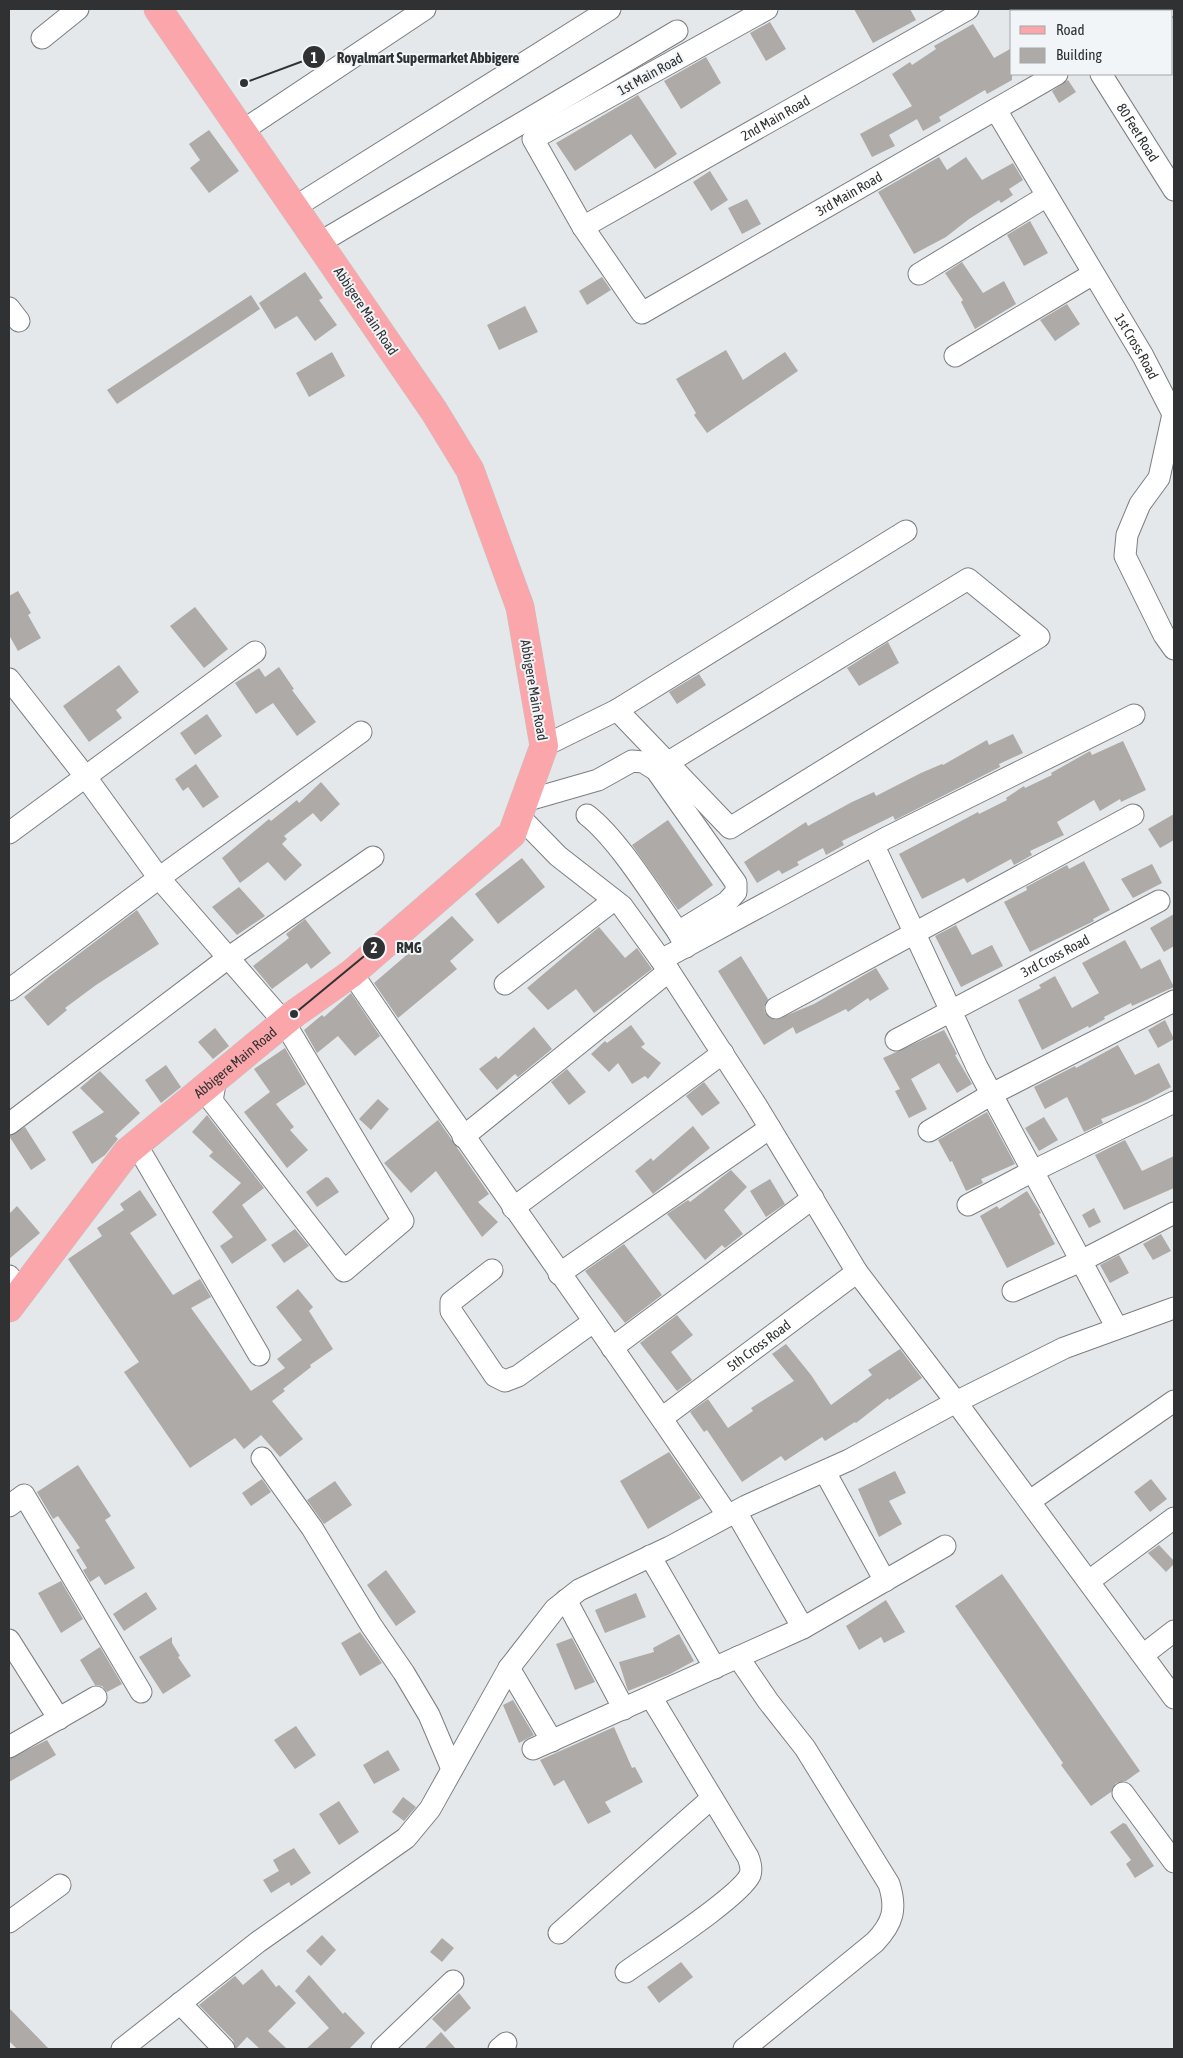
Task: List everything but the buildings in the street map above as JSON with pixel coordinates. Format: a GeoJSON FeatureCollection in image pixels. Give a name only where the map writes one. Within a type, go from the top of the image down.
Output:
{"type":"FeatureCollection","features":[{"type":"Feature","properties":{"kind":"main road","name":"Abbigere Main Road"},"geometry":{"type":"LineString","coordinates":[[13,1292],[127,1152],[284,1022],[352,973],[512,834],[544,746],[520,607],[470,470],[434,411],[158,9]]}},
{"type":"Feature","properties":{"kind":"street"},"geometry":{"type":"LineString","coordinates":[[42,38],[78,9]]}},
{"type":"Feature","properties":{"kind":"street"},"geometry":{"type":"LineString","coordinates":[[242,131],[424,9]]}},
{"type":"Feature","properties":{"kind":"street"},"geometry":{"type":"LineString","coordinates":[[294,207],[610,9]]}},
{"type":"Feature","properties":{"kind":"street","name":"1st Main Road"},"geometry":{"type":"LineString","coordinates":[[583,228],[533,139],[767,9]]}},
{"type":"Feature","properties":{"kind":"street","name":"2nd Main Road"},"geometry":{"type":"LineString","coordinates":[[583,228],[968,9]]}},
{"type":"Feature","properties":{"kind":"street"},"geometry":{"type":"LineString","coordinates":[[319,243],[677,31]]}},
{"type":"Feature","properties":{"kind":"street","name":"3rd Main Road"},"geometry":{"type":"LineString","coordinates":[[583,228],[642,313],[1055,75]]}},
{"type":"Feature","properties":{"kind":"street","name":"80 Feet Road"},"geometry":{"type":"LineString","coordinates":[[1102,75],[1174,190]]}},
{"type":"Feature","properties":{"kind":"street","name":"1st Cross Road"},"geometry":{"type":"LineString","coordinates":[[996,110],[1143,356],[1173,414],[1159,478],[1140,504],[1127,536],[1125,556],[1164,635],[1174,649]]}},
{"type":"Feature","properties":{"kind":"street"},"geometry":{"type":"LineString","coordinates":[[920,274],[1047,196]]}},
{"type":"Feature","properties":{"kind":"street"},"geometry":{"type":"LineString","coordinates":[[955,356],[1093,274]]}},
{"type":"Feature","properties":{"kind":"street"},"geometry":{"type":"LineString","coordinates":[[544,746],[617,710],[906,531]]}},
{"type":"Feature","properties":{"kind":"street"},"geometry":{"type":"LineString","coordinates":[[617,710],[667,763],[730,828],[1039,637],[968,579],[667,763]]}},
{"type":"Feature","properties":{"kind":"street"},"geometry":{"type":"LineString","coordinates":[[9,832],[255,652]]}},
{"type":"Feature","properties":{"kind":"street"},"geometry":{"type":"LineString","coordinates":[[9,679],[85,776],[159,878],[284,1022],[403,1221],[344,1271],[212,1101],[216,1078]]}},
{"type":"Feature","properties":{"kind":"street"},"geometry":{"type":"LineString","coordinates":[[682,939],[874,846],[1134,715]]}},
{"type":"Feature","properties":{"kind":"street"},"geometry":{"type":"LineString","coordinates":[[9,990],[159,878],[361,732]]}},
{"type":"Feature","properties":{"kind":"street"},"geometry":{"type":"LineString","coordinates":[[463,1137],[665,966],[682,939],[727,902],[736,892],[736,883],[656,770],[643,762],[632,761],[598,780],[522,808],[558,856],[622,906],[665,966],[723,1053],[857,1272],[1030,1501],[1174,1698]]}},
{"type":"Feature","properties":{"kind":"street"},"geometry":{"type":"LineString","coordinates":[[588,815],[628,861],[682,939]]}},
{"type":"Feature","properties":{"kind":"street"},"geometry":{"type":"LineString","coordinates":[[776,1008],[1133,815]]}},
{"type":"Feature","properties":{"kind":"street"},"geometry":{"type":"LineString","coordinates":[[874,846],[992,1094],[1117,1328]]}},
{"type":"Feature","properties":{"kind":"street"},"geometry":{"type":"LineString","coordinates":[[9,1124],[228,958],[373,857]]}},
{"type":"Feature","properties":{"kind":"street"},"geometry":{"type":"LineString","coordinates":[[505,984],[614,900]]}},
{"type":"Feature","properties":{"kind":"street","name":"3rd Cross Road"},"geometry":{"type":"LineString","coordinates":[[896,1040],[1159,901]]}},
{"type":"Feature","properties":{"kind":"street"},"geometry":{"type":"LineString","coordinates":[[352,973],[559,1274],[732,1514],[803,1628]]}},
{"type":"Feature","properties":{"kind":"street"},"geometry":{"type":"LineString","coordinates":[[929,1130],[992,1094],[1174,1000]]}},
{"type":"Feature","properties":{"kind":"street"},"geometry":{"type":"LineString","coordinates":[[513,1208],[723,1053]]}},
{"type":"Feature","properties":{"kind":"street"},"geometry":{"type":"LineString","coordinates":[[968,1206],[1033,1171],[1174,1102]]}},
{"type":"Feature","properties":{"kind":"street"},"geometry":{"type":"LineString","coordinates":[[559,1274],[770,1128]]}},
{"type":"Feature","properties":{"kind":"street"},"geometry":{"type":"LineString","coordinates":[[136,1144],[259,1355]]}},
{"type":"Feature","properties":{"kind":"street"},"geometry":{"type":"LineString","coordinates":[[612,1348],[812,1198]]}},
{"type":"Feature","properties":{"kind":"street"},"geometry":{"type":"LineString","coordinates":[[1013,1291],[1081,1261],[1174,1213]]}},
{"type":"Feature","properties":{"kind":"street"},"geometry":{"type":"LineString","coordinates":[[492,1270],[451,1302],[451,1311],[495,1376],[505,1381],[518,1376],[593,1322]]}},
{"type":"Feature","properties":{"kind":"street","name":"5th Cross Road"},"geometry":{"type":"LineString","coordinates":[[662,1418],[857,1272]]}},
{"type":"Feature","properties":{"kind":"street"},"geometry":{"type":"LineString","coordinates":[[122,2049],[258,1942],[406,1838],[430,1809],[509,1668],[555,1609],[579,1590],[732,1514],[825,1472],[956,1402],[1064,1348],[1174,1308]]}},
{"type":"Feature","properties":{"kind":"street"},"geometry":{"type":"LineString","coordinates":[[1030,1501],[1174,1401]]}},
{"type":"Feature","properties":{"kind":"street"},"geometry":{"type":"LineString","coordinates":[[262,1458],[312,1528],[371,1625],[404,1673],[429,1714],[452,1769]]}},
{"type":"Feature","properties":{"kind":"street"},"geometry":{"type":"LineString","coordinates":[[825,1472],[885,1581]]}},
{"type":"Feature","properties":{"kind":"street"},"geometry":{"type":"LineString","coordinates":[[9,1506],[24,1495],[141,1692]]}},
{"type":"Feature","properties":{"kind":"street"},"geometry":{"type":"LineString","coordinates":[[1089,1582],[1174,1518]]}},
{"type":"Feature","properties":{"kind":"street"},"geometry":{"type":"LineString","coordinates":[[533,1750],[803,1628],[945,1546]]}},
{"type":"Feature","properties":{"kind":"street"},"geometry":{"type":"LineString","coordinates":[[650,1556],[715,1668]]}},
{"type":"Feature","properties":{"kind":"street"},"geometry":{"type":"LineString","coordinates":[[566,1600],[624,1709]]}},
{"type":"Feature","properties":{"kind":"street"},"geometry":{"type":"LineString","coordinates":[[1143,1655],[1174,1631]]}},
{"type":"Feature","properties":{"kind":"street"},"geometry":{"type":"LineString","coordinates":[[9,1640],[59,1719]]}},
{"type":"Feature","properties":{"kind":"street"},"geometry":{"type":"LineString","coordinates":[[738,1657],[768,1701],[805,1748],[889,1884],[894,1900],[892,1916],[886,1930],[875,1942],[744,2049]]}},
{"type":"Feature","properties":{"kind":"street"},"geometry":{"type":"LineString","coordinates":[[509,1668],[552,1741]]}},
{"type":"Feature","properties":{"kind":"street"},"geometry":{"type":"LineString","coordinates":[[9,1747],[96,1697]]}},
{"type":"Feature","properties":{"kind":"street"},"geometry":{"type":"LineString","coordinates":[[626,1972],[732,1896],[750,1874],[751,1864],[650,1697]]}},
{"type":"Feature","properties":{"kind":"street"},"geometry":{"type":"LineString","coordinates":[[1124,1792],[1174,1862]]}},
{"type":"Feature","properties":{"kind":"street"},"geometry":{"type":"LineString","coordinates":[[559,1933],[712,1798]]}},
{"type":"Feature","properties":{"kind":"street"},"geometry":{"type":"LineString","coordinates":[[9,1922],[60,1885]]}},
{"type":"Feature","properties":{"kind":"street"},"geometry":{"type":"LineString","coordinates":[[382,2049],[454,1981]]}},
{"type":"Feature","properties":{"kind":"street"},"geometry":{"type":"LineString","coordinates":[[180,2003],[224,2049]]}},
{"type":"Feature","properties":{"kind":"place","name":"Royalmart Supermarket Abbigere"},"geometry":{"type":"Point","coordinates":[244,83]}},
{"type":"Feature","properties":{"kind":"place","name":"RMG"},"geometry":{"type":"Point","coordinates":[294,1014]}}]}
